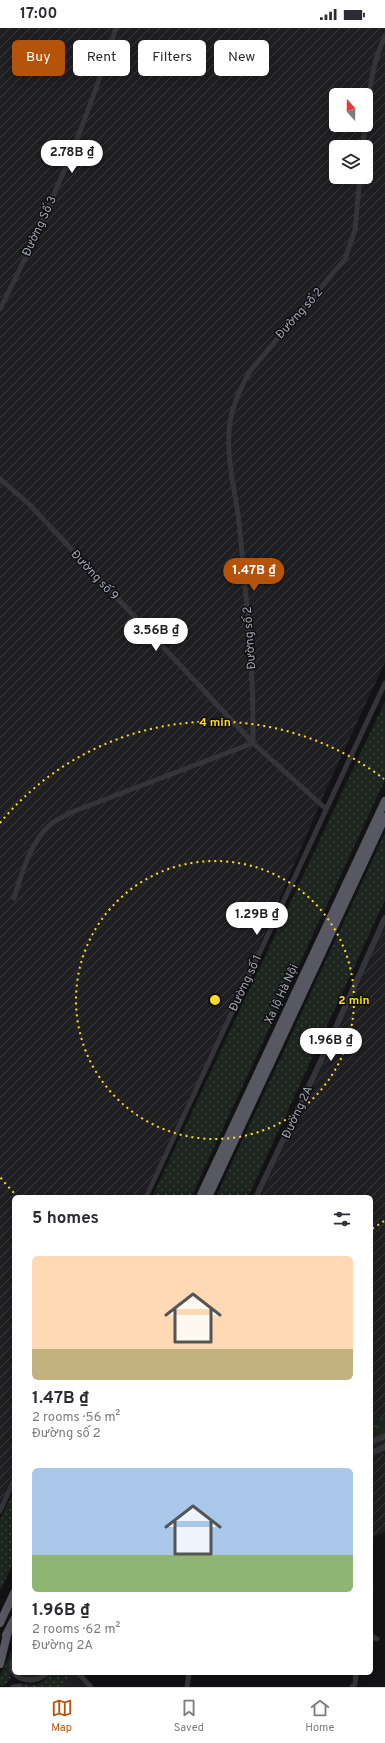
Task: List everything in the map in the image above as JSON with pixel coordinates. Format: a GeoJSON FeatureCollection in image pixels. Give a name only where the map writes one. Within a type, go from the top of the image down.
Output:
{"type":"FeatureCollection","features":[{"type":"Feature","properties":{"kind":"highway","name":"Xa lộ Hà Nội"},"geometry":{"type":"LineString","coordinates":[[201,1195],[385,801]]}},
{"type":"Feature","properties":{"kind":"highway","name":"Xa lộ Hà Nội"},"geometry":{"type":"LineString","coordinates":[[209,1195],[385,817]]}},
{"type":"Feature","properties":{"kind":"highway"},"geometry":{"type":"LineString","coordinates":[[0,1623],[12,1597]]}},
{"type":"Feature","properties":{"kind":"highway"},"geometry":{"type":"LineString","coordinates":[[0,1649],[12,1623]]}},
{"type":"Feature","properties":{"kind":"highway"},"geometry":{"type":"LineString","coordinates":[[0,1664],[8,1631]]}},
{"type":"Feature","properties":{"kind":"street","name":"Đường Số 3"},"geometry":{"type":"LineString","coordinates":[[0,309],[47,211],[66,165],[116,28]]}},
{"type":"Feature","properties":{"kind":"street"},"geometry":{"type":"LineString","coordinates":[[370,88],[376,57],[385,37]]}},
{"type":"Feature","properties":{"kind":"street","name":"Đường số 2"},"geometry":{"type":"LineString","coordinates":[[253,743],[250,639],[230,457],[230,422],[239,390],[250,371],[345,259],[355,230],[359,184]]}},
{"type":"Feature","properties":{"kind":"street","name":"Đường số 9"},"geometry":{"type":"LineString","coordinates":[[0,478],[30,505],[253,743],[325,808]]}},
{"type":"Feature","properties":{"kind":"street","name":"Đường số 1"},"geometry":{"type":"LineString","coordinates":[[147,1195],[325,808],[385,683]]}},
{"type":"Feature","properties":{"kind":"street"},"geometry":{"type":"LineString","coordinates":[[14,898],[30,853],[40,836],[58,819],[72,812],[253,743]]}},
{"type":"Feature","properties":{"kind":"street","name":"Đường 2A"},"geometry":{"type":"LineString","coordinates":[[257,1195],[320,1065],[385,918]]}},
{"type":"Feature","properties":{"kind":"street"},"geometry":{"type":"LineString","coordinates":[[373,1441],[385,1436]]}},
{"type":"Feature","properties":{"kind":"street"},"geometry":{"type":"LineString","coordinates":[[373,1452],[385,1447]]}},
{"type":"Feature","properties":{"kind":"street"},"geometry":{"type":"LineString","coordinates":[[0,1511],[12,1484]]}},
{"type":"Feature","properties":{"kind":"street"},"geometry":{"type":"LineString","coordinates":[[373,1637],[377,1639]]}},
{"type":"Feature","properties":{"kind":"street"},"geometry":{"type":"LineString","coordinates":[[14,1675],[20,1685]]}},
{"type":"Feature","properties":{"kind":"street"},"geometry":{"type":"LineString","coordinates":[[13,1687],[39,1682],[45,1675]]}},
{"type":"Feature","properties":{"kind":"street"},"geometry":{"type":"LineString","coordinates":[[80,1675],[91,1687]]}},
{"type":"Feature","properties":{"kind":"street"},"geometry":{"type":"LineString","coordinates":[[187,1687],[189,1675]]}},
{"type":"Feature","properties":{"kind":"street"},"geometry":{"type":"LineString","coordinates":[[352,1687],[355,1684],[356,1675]]}},
{"type":"Feature","properties":{"kind":"shaded area"},"geometry":{"type":"Polygon","coordinates":[[[0,28],[385,28],[385,662],[328,785],[250,968],[144,1195],[12,1195],[12,1479],[0,1506],[0,28]]]}},
{"type":"Feature","properties":{"kind":"shaded area"},"geometry":{"type":"Polygon","coordinates":[[[385,926],[385,1451],[383,1452],[385,1455],[385,1532],[373,1536],[373,1195],[261,1195],[323,1065],[385,926]]]}},
{"type":"Feature","properties":{"kind":"shaded area"},"geometry":{"type":"Polygon","coordinates":[[[49,1675],[77,1675],[88,1687],[22,1687],[23,1684],[34,1686],[45,1680],[49,1675]]]}},
{"type":"Feature","properties":{"kind":"green space"},"geometry":{"type":"Polygon","coordinates":[[[385,701],[385,780],[192,1195],[153,1195],[385,701]]]}},
{"type":"Feature","properties":{"kind":"green space"},"geometry":{"type":"Polygon","coordinates":[[[385,833],[385,900],[249,1195],[217,1195],[385,833]]]}},
{"type":"Feature","properties":{"kind":"green space"},"geometry":{"type":"Polygon","coordinates":[[[373,1418],[385,1418],[385,1432],[373,1437],[373,1418]]]}},
{"type":"Feature","properties":{"kind":"green space"},"geometry":{"type":"Polygon","coordinates":[[[12,1494],[12,1566],[0,1591],[0,1520],[12,1494]]]}},
{"type":"Feature","properties":{"kind":"green space"},"geometry":{"type":"Polygon","coordinates":[[[12,1649],[10,1659],[11,1678],[5,1685],[0,1686],[0,1676],[12,1649]]]}},
{"type":"Feature","properties":{"kind":"green space"},"geometry":{"type":"Polygon","coordinates":[[[22,1675],[41,1675],[37,1678],[24,1678],[22,1675]]]}},
{"type":"Feature","properties":{"kind":"green space"},"geometry":{"type":"Polygon","coordinates":[[[49,1675],[72,1675],[59,1687],[22,1687],[23,1684],[38,1684],[49,1675]]]}}]}
